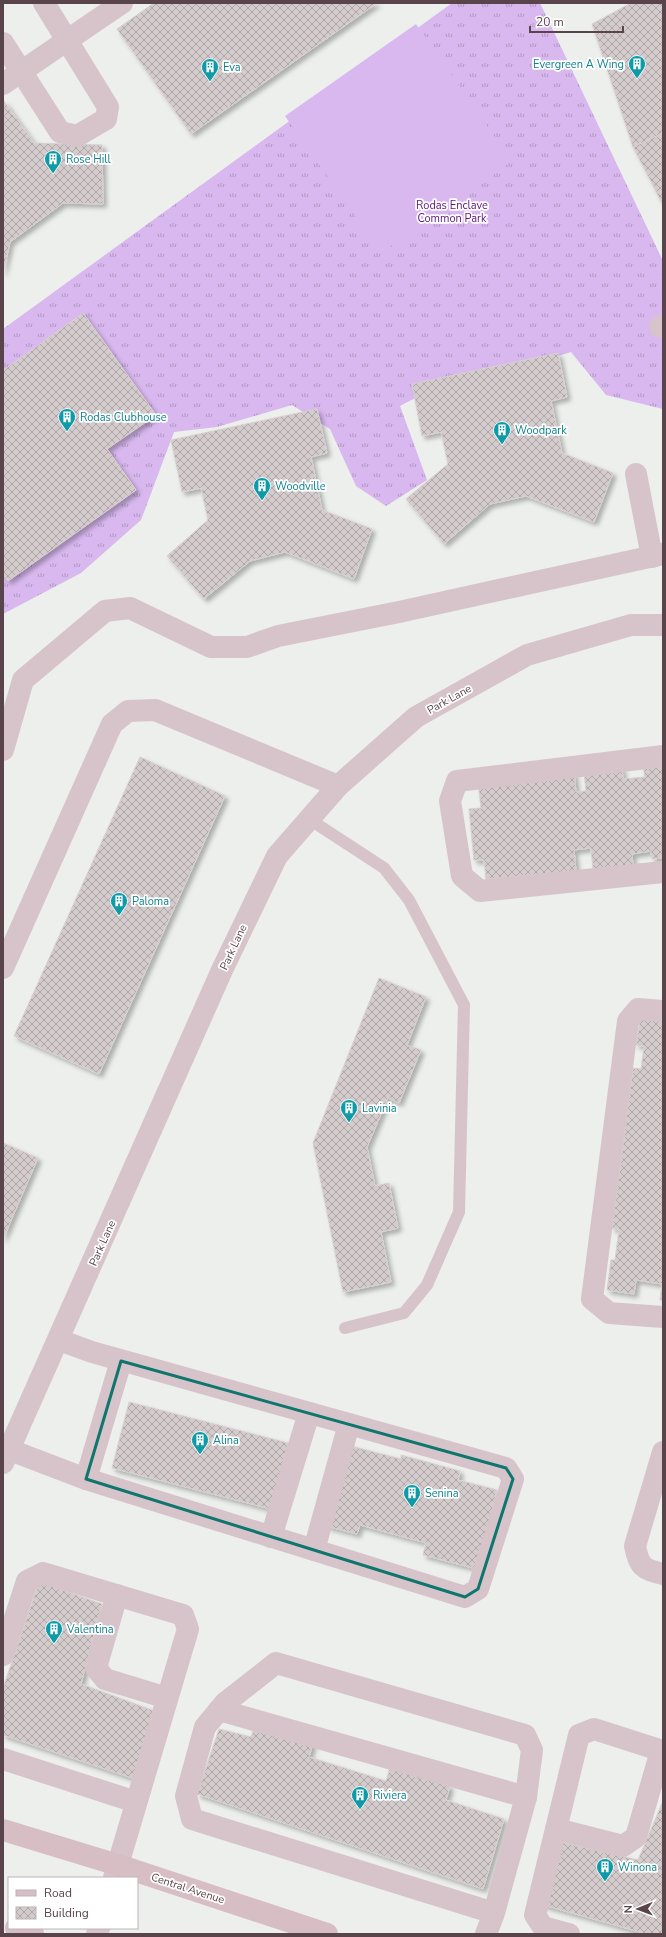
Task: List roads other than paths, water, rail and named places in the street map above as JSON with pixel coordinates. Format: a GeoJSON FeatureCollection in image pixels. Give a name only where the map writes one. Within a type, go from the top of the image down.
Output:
{"type":"FeatureCollection","features":[{"type":"Feature","properties":{"kind":"main road","name":"Central Avenue"},"geometry":{"type":"LineString","coordinates":[[3,1830],[136,1877]]}},
{"type":"Feature","properties":{"kind":"main road","name":"Central Avenue"},"geometry":{"type":"LineString","coordinates":[[138,1878],[327,1934]]}},
{"type":"Feature","properties":{"kind":"main road"},"geometry":{"type":"LineString","coordinates":[[19,1929],[33,1934]]}},
{"type":"Feature","properties":{"kind":"street"},"geometry":{"type":"LineString","coordinates":[[3,43],[60,132],[77,136],[106,119],[108,107],[44,3]]}},
{"type":"Feature","properties":{"kind":"street"},"geometry":{"type":"LineString","coordinates":[[3,84],[122,3]]}},
{"type":"Feature","properties":{"kind":"street"},"geometry":{"type":"LineString","coordinates":[[3,750],[23,680],[105,611],[130,608],[210,647],[246,647],[278,636],[399,612],[657,555],[636,474]]}},
{"type":"Feature","properties":{"kind":"street","name":"Park Lane"},"geometry":{"type":"LineString","coordinates":[[6,1456],[59,1340],[222,970],[277,856],[338,786],[416,717],[527,655],[631,625],[663,625]]}},
{"type":"Feature","properties":{"kind":"street"},"geometry":{"type":"LineString","coordinates":[[3,968],[112,724],[128,711],[155,710],[338,786]]}},
{"type":"Feature","properties":{"kind":"street"},"geometry":{"type":"LineString","coordinates":[[663,756],[456,781],[450,801],[462,876],[480,890],[663,872]]}},
{"type":"Feature","properties":{"kind":"street"},"geometry":{"type":"LineString","coordinates":[[663,1011],[638,1009],[628,1021],[592,1299],[609,1313],[663,1317]]}},
{"type":"Feature","properties":{"kind":"street"},"geometry":{"type":"LineString","coordinates":[[6,1456],[86,1479],[465,1597],[478,1589],[513,1479],[506,1468],[121,1361],[59,1340]]}},
{"type":"Feature","properties":{"kind":"street"},"geometry":{"type":"LineString","coordinates":[[86,1479],[121,1361]]}},
{"type":"Feature","properties":{"kind":"street"},"geometry":{"type":"LineString","coordinates":[[271,1537],[309,1413]]}},
{"type":"Feature","properties":{"kind":"street"},"geometry":{"type":"LineString","coordinates":[[314,1550],[348,1424]]}},
{"type":"Feature","properties":{"kind":"street"},"geometry":{"type":"LineString","coordinates":[[663,1452],[635,1546],[638,1561],[646,1569],[663,1574]]}},
{"type":"Feature","properties":{"kind":"street"},"geometry":{"type":"LineString","coordinates":[[3,1655],[27,1581],[43,1573],[183,1615],[188,1629],[116,1871]]}},
{"type":"Feature","properties":{"kind":"street"},"geometry":{"type":"LineString","coordinates":[[117,1595],[96,1668],[105,1679],[167,1698]]}},
{"type":"Feature","properties":{"kind":"street"},"geometry":{"type":"LineString","coordinates":[[486,1934],[494,1913],[526,1797],[532,1750],[525,1735],[276,1663],[225,1703],[205,1727],[186,1796],[192,1819],[494,1913]]}},
{"type":"Feature","properties":{"kind":"street"},"geometry":{"type":"LineString","coordinates":[[219,1710],[526,1797]]}},
{"type":"Feature","properties":{"kind":"street"},"geometry":{"type":"LineString","coordinates":[[556,1829],[623,1846],[636,1836],[662,1751],[594,1729],[579,1736],[556,1829],[535,1915],[543,1926],[569,1934]]}},
{"type":"Feature","properties":{"kind":"street"},"geometry":{"type":"LineString","coordinates":[[3,1759],[136,1802]]}},
{"type":"Feature","properties":{"kind":"lane"},"geometry":{"type":"LineString","coordinates":[[309,819],[384,868],[409,900],[464,1005],[460,1212],[427,1286],[404,1313],[345,1328]]}},
{"type":"Feature","properties":{"kind":"place","name":"Evergreen A Wing"},"geometry":{"type":"Point","coordinates":[637,79]}},
{"type":"Feature","properties":{"kind":"place","name":"Eva"},"geometry":{"type":"Point","coordinates":[210,82]}},
{"type":"Feature","properties":{"kind":"place","name":"Rose Hill"},"geometry":{"type":"Point","coordinates":[53,174]}},
{"type":"Feature","properties":{"kind":"place","name":"Rodas Clubhouse"},"geometry":{"type":"Point","coordinates":[67,432]}},
{"type":"Feature","properties":{"kind":"place","name":"Woodpark"},"geometry":{"type":"Point","coordinates":[502,445]}},
{"type":"Feature","properties":{"kind":"place","name":"Woodville"},"geometry":{"type":"Point","coordinates":[262,501]}},
{"type":"Feature","properties":{"kind":"place","name":"Paloma"},"geometry":{"type":"Point","coordinates":[119,916]}},
{"type":"Feature","properties":{"kind":"place","name":"Lavinia"},"geometry":{"type":"Point","coordinates":[349,1123]}},
{"type":"Feature","properties":{"kind":"place","name":"Alina"},"geometry":{"type":"Point","coordinates":[200,1455]}},
{"type":"Feature","properties":{"kind":"place","name":"Senina"},"geometry":{"type":"Point","coordinates":[412,1508]}},
{"type":"Feature","properties":{"kind":"place","name":"Valentina"},"geometry":{"type":"Point","coordinates":[54,1644]}},
{"type":"Feature","properties":{"kind":"place","name":"Riviera"},"geometry":{"type":"Point","coordinates":[360,1810]}},
{"type":"Feature","properties":{"kind":"place","name":"Winona"},"geometry":{"type":"Point","coordinates":[605,1882]}},
{"type":"Feature","properties":{"kind":"park label","name":"Rodas Enclave Common Park"},"geometry":{"type":"Point","coordinates":[452,211]}}]}
